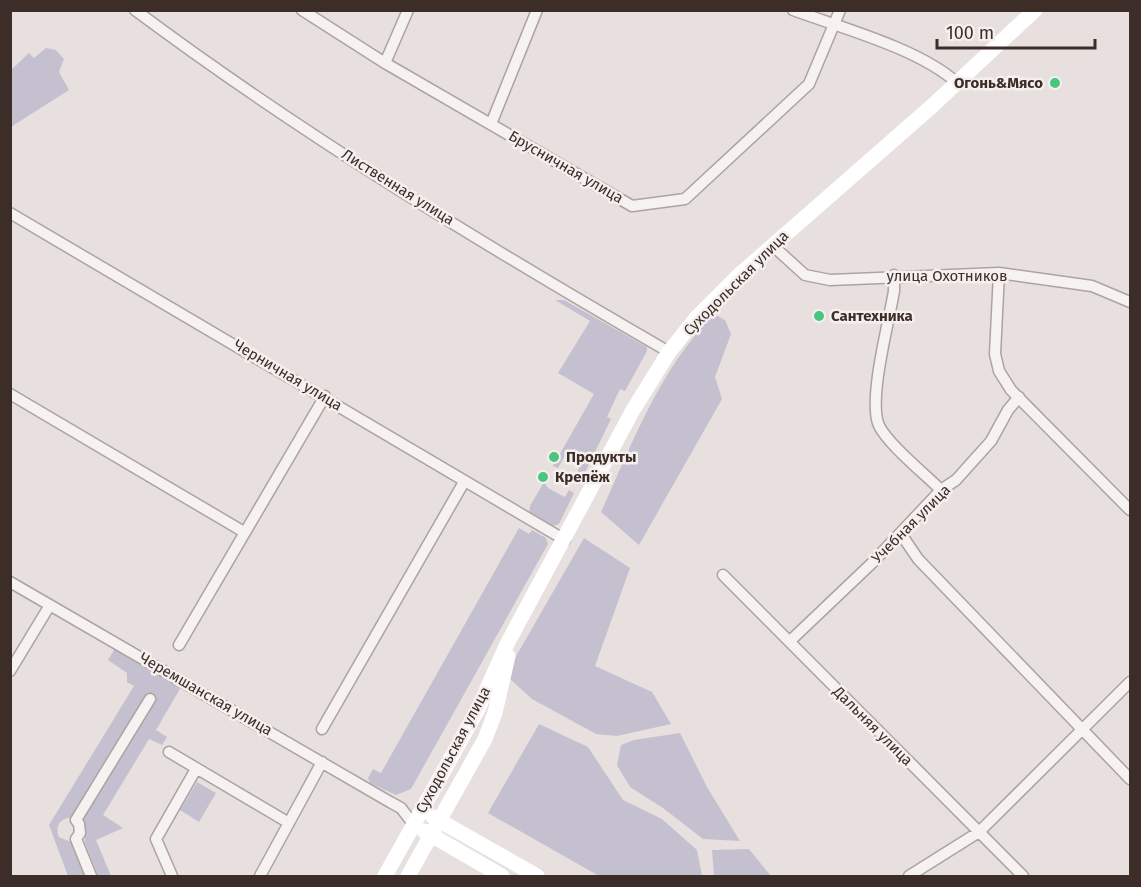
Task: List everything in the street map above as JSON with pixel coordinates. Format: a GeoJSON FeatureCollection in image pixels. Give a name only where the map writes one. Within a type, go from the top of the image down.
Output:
{"type":"FeatureCollection","features":[{"type":"Feature","properties":{"kind":"main road","name":"Суходольская улица"},"geometry":{"type":"LineString","coordinates":[[385,876],[477,711],[495,667],[633,410],[669,352],[697,317],[772,245],[957,83],[1035,10]]}},
{"type":"Feature","properties":{"kind":"main road","name":"Суходольская улица"},"geometry":{"type":"LineString","coordinates":[[408,876],[491,727],[503,672],[520,622]]}},
{"type":"Feature","properties":{"kind":"main road"},"geometry":{"type":"LineString","coordinates":[[422,810],[537,876]]}},
{"type":"Feature","properties":{"kind":"main road"},"geometry":{"type":"LineString","coordinates":[[414,825],[502,876]]}},
{"type":"Feature","properties":{"kind":"street","name":"Лиственная улица"},"geometry":{"type":"LineString","coordinates":[[135,10],[230,81],[360,164],[669,352]]}},
{"type":"Feature","properties":{"kind":"street","name":"Брусничная улица"},"geometry":{"type":"LineString","coordinates":[[302,10],[386,63],[632,206],[686,200],[809,84],[840,10]]}},
{"type":"Feature","properties":{"kind":"street"},"geometry":{"type":"LineString","coordinates":[[386,63],[408,10]]}},
{"type":"Feature","properties":{"kind":"street"},"geometry":{"type":"LineString","coordinates":[[491,124],[537,10]]}},
{"type":"Feature","properties":{"kind":"street"},"geometry":{"type":"LineString","coordinates":[[793,10],[901,51],[943,70],[957,83]]}},
{"type":"Feature","properties":{"kind":"street","name":"Черничная улица"},"geometry":{"type":"LineString","coordinates":[[10,213],[325,396],[464,482],[565,540]]}},
{"type":"Feature","properties":{"kind":"street","name":"улица Охотников"},"geometry":{"type":"LineString","coordinates":[[772,245],[805,274],[830,280],[894,275],[999,273],[1092,286],[1131,302]]}},
{"type":"Feature","properties":{"kind":"street"},"geometry":{"type":"LineString","coordinates":[[999,273],[995,354],[999,371],[1011,390],[1131,510]]}},
{"type":"Feature","properties":{"kind":"street"},"geometry":{"type":"LineString","coordinates":[[894,275],[894,291],[876,396],[878,422],[885,434],[941,490]]}},
{"type":"Feature","properties":{"kind":"street"},"geometry":{"type":"LineString","coordinates":[[10,394],[244,532]]}},
{"type":"Feature","properties":{"kind":"street"},"geometry":{"type":"LineString","coordinates":[[179,645],[325,396]]}},
{"type":"Feature","properties":{"kind":"street","name":"Учебная улица"},"geometry":{"type":"LineString","coordinates":[[790,641],[901,534],[941,490],[956,480],[991,441],[1008,410],[1020,397]]}},
{"type":"Feature","properties":{"kind":"street"},"geometry":{"type":"LineString","coordinates":[[322,729],[464,482]]}},
{"type":"Feature","properties":{"kind":"street"},"geometry":{"type":"LineString","coordinates":[[901,534],[918,559],[1131,779]]}},
{"type":"Feature","properties":{"kind":"street","name":"Дальняя улица"},"geometry":{"type":"LineString","coordinates":[[723,575],[1023,876]]}},
{"type":"Feature","properties":{"kind":"street","name":"Черемшанская улица"},"geometry":{"type":"LineString","coordinates":[[10,582],[103,638],[400,808],[414,825]]}},
{"type":"Feature","properties":{"kind":"street"},"geometry":{"type":"LineString","coordinates":[[10,671],[50,605]]}},
{"type":"Feature","properties":{"kind":"street"},"geometry":{"type":"LineString","coordinates":[[909,876],[979,832],[1131,682]]}},
{"type":"Feature","properties":{"kind":"street"},"geometry":{"type":"LineString","coordinates":[[91,876],[76,839],[80,833],[80,824],[76,820],[150,699]]}},
{"type":"Feature","properties":{"kind":"street"},"geometry":{"type":"LineString","coordinates":[[169,752],[289,824]]}},
{"type":"Feature","properties":{"kind":"street"},"geometry":{"type":"LineString","coordinates":[[260,876],[322,762]]}},
{"type":"Feature","properties":{"kind":"street"},"geometry":{"type":"LineString","coordinates":[[172,876],[156,839],[196,769]]}},
{"type":"Feature","properties":{"kind":"street","name":"Черемшанская улица"},"geometry":{"type":"LineString","coordinates":[[400,808],[422,810]]}},
{"type":"Feature","properties":{"kind":"shaded area"},"geometry":{"type":"Polygon","coordinates":[[[46,48],[56,50],[64,59],[59,72],[69,90],[11,127],[11,70],[29,53],[34,58],[46,48]]]}},
{"type":"Feature","properties":{"kind":"shaded area"},"geometry":{"type":"Polygon","coordinates":[[[555,300],[564,300],[647,347],[625,391],[620,389],[607,417],[611,419],[579,485],[572,481],[583,461],[567,452],[558,468],[553,466],[594,394],[558,373],[590,321],[555,300]]]}},
{"type":"Feature","properties":{"kind":"shaded area"},"geometry":{"type":"Polygon","coordinates":[[[714,314],[725,320],[731,334],[715,377],[722,399],[639,545],[601,512],[636,433],[662,383],[694,336],[714,314]]]}},
{"type":"Feature","properties":{"kind":"shaded area"},"geometry":{"type":"Polygon","coordinates":[[[544,482],[548,488],[565,497],[569,490],[574,493],[559,524],[553,526],[529,514],[530,506],[544,482]]]}},
{"type":"Feature","properties":{"kind":"shaded area"},"geometry":{"type":"Polygon","coordinates":[[[519,528],[529,534],[532,530],[546,538],[548,544],[411,789],[396,795],[370,783],[368,778],[373,769],[381,773],[519,528]]]}},
{"type":"Feature","properties":{"kind":"shaded area"},"geometry":{"type":"Polygon","coordinates":[[[584,538],[630,568],[595,666],[652,692],[671,724],[617,736],[596,734],[532,699],[510,679],[511,665],[584,538]]]}},
{"type":"Feature","properties":{"kind":"shaded area"},"geometry":{"type":"Polygon","coordinates":[[[115,648],[181,687],[156,730],[167,737],[162,745],[149,739],[103,815],[123,828],[96,840],[111,876],[98,876],[85,843],[84,814],[155,698],[149,693],[73,817],[65,819],[58,826],[59,837],[73,843],[86,876],[68,876],[49,825],[134,686],[127,682],[127,673],[108,660],[115,648]]]}},
{"type":"Feature","properties":{"kind":"shaded area"},"geometry":{"type":"Polygon","coordinates":[[[539,724],[588,747],[623,800],[662,819],[697,850],[702,876],[599,876],[488,813],[539,724]]]}},
{"type":"Feature","properties":{"kind":"shaded area"},"geometry":{"type":"Polygon","coordinates":[[[680,733],[707,787],[740,841],[703,839],[663,808],[630,787],[617,765],[621,745],[634,740],[680,733]]]}},
{"type":"Feature","properties":{"kind":"shaded area"},"geometry":{"type":"Polygon","coordinates":[[[197,782],[216,793],[199,822],[180,810],[197,782]]]}},
{"type":"Feature","properties":{"kind":"shaded area"},"geometry":{"type":"Polygon","coordinates":[[[749,849],[771,876],[714,876],[712,850],[749,849]]]}},
{"type":"Feature","properties":{"kind":"place","name":"Огонь&Мясо"},"geometry":{"type":"Point","coordinates":[1055,83]}},
{"type":"Feature","properties":{"kind":"place","name":"Сантехника"},"geometry":{"type":"Point","coordinates":[819,316]}},
{"type":"Feature","properties":{"kind":"place","name":"Продукты"},"geometry":{"type":"Point","coordinates":[554,457]}},
{"type":"Feature","properties":{"kind":"place","name":"Крепёж"},"geometry":{"type":"Point","coordinates":[543,477]}}]}
